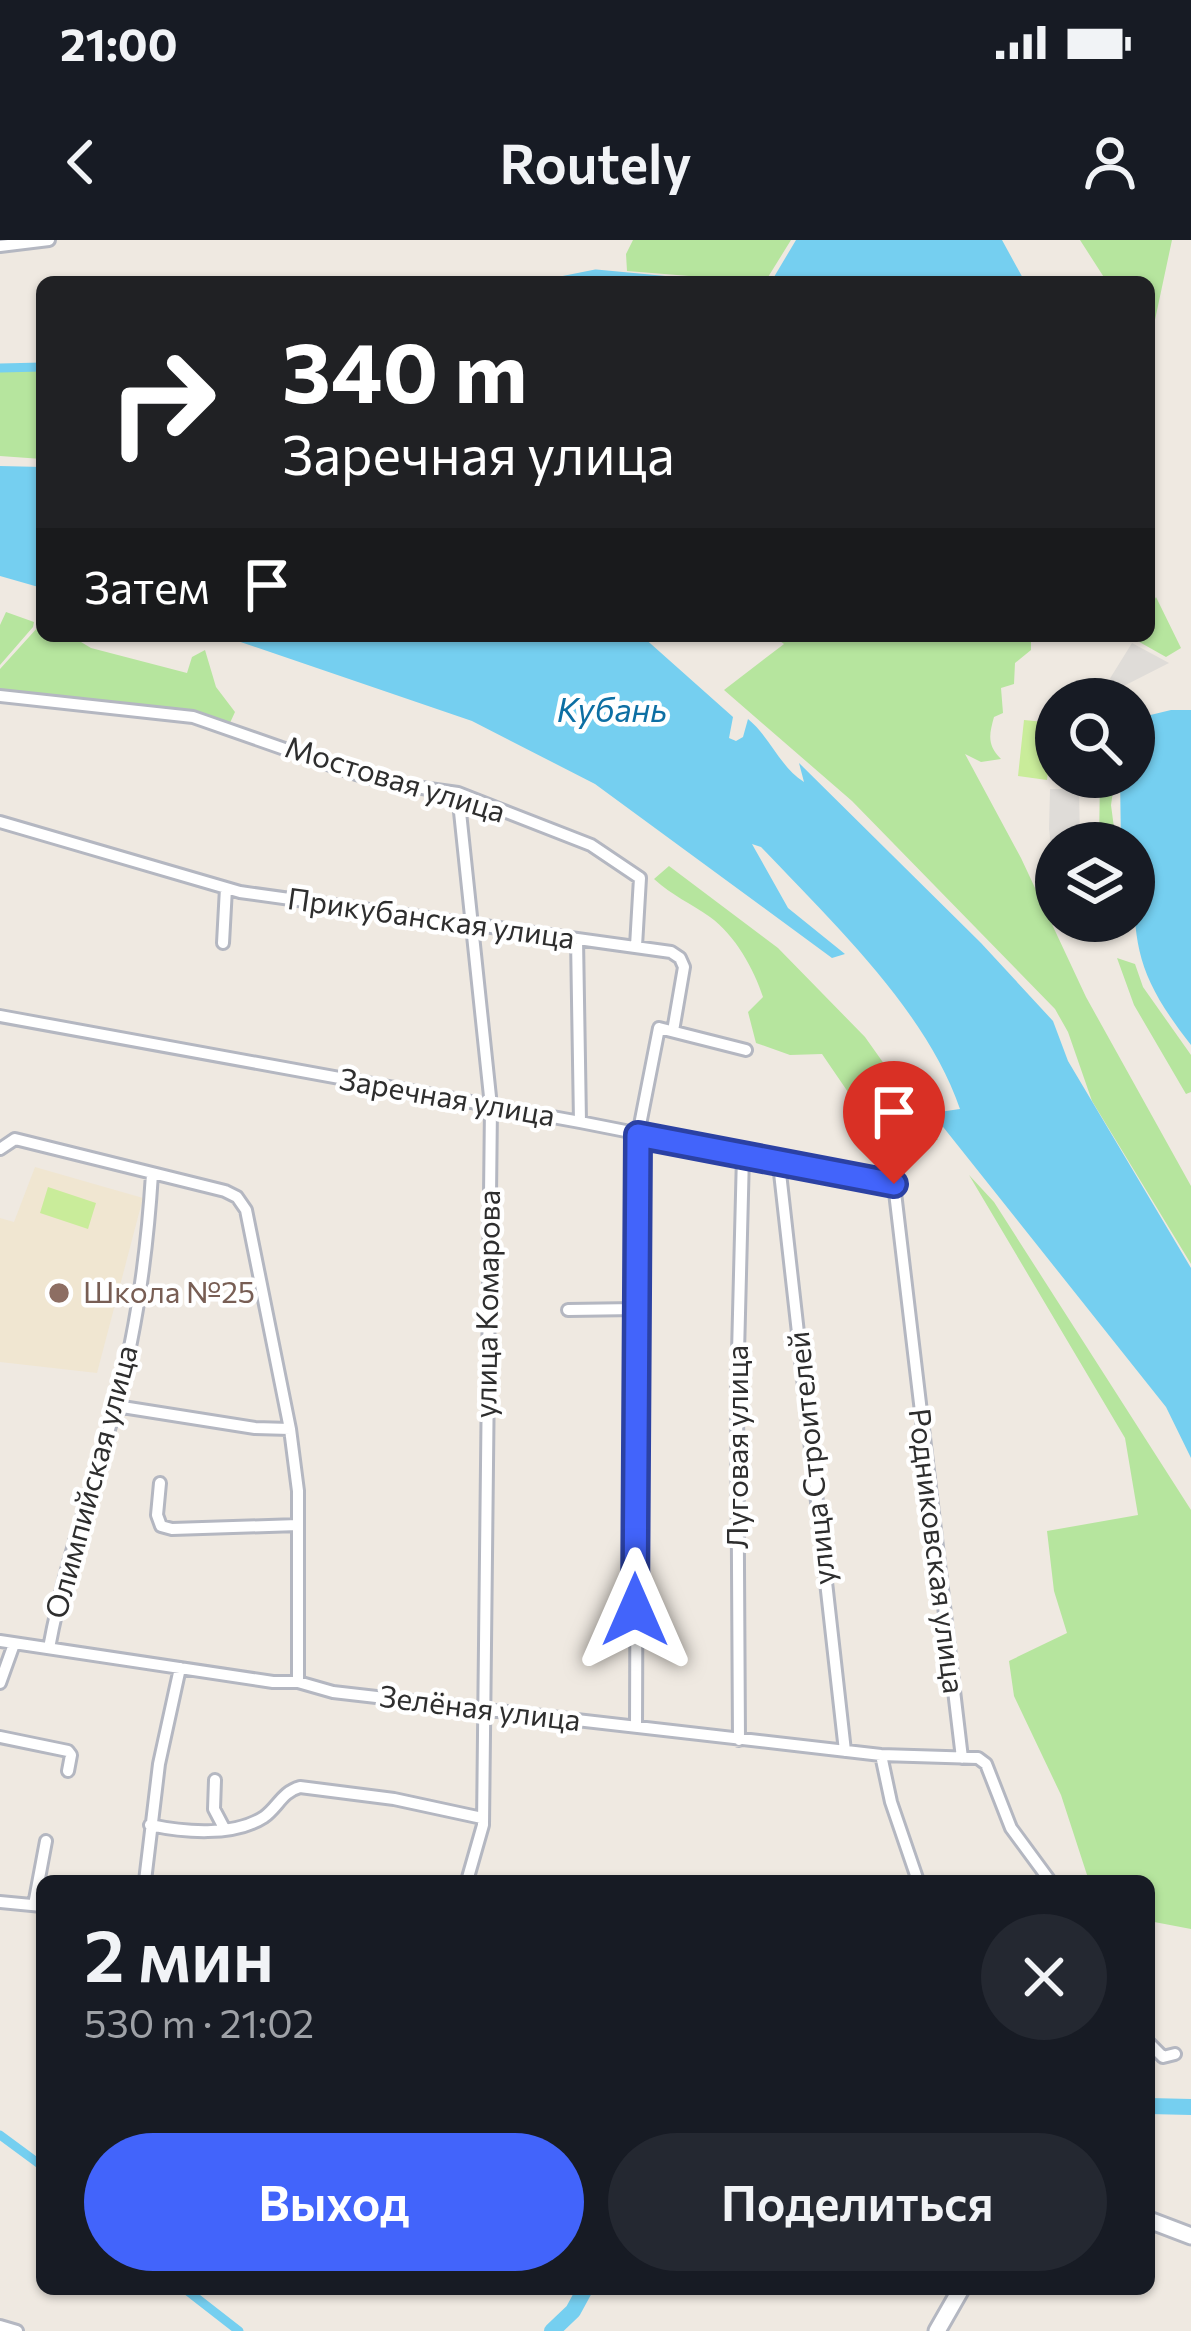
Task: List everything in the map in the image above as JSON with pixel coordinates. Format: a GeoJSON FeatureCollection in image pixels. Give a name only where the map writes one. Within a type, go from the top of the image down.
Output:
{"type":"FeatureCollection","features":[{"type":"Feature","properties":{"kind":"main road"},"geometry":{"type":"LineString","coordinates":[[1155,2221],[1191,2236]]}},
{"type":"Feature","properties":{"kind":"main road"},"geometry":{"type":"LineString","coordinates":[[937,2331],[958,2295]]}},
{"type":"Feature","properties":{"kind":"street"},"geometry":{"type":"LineString","coordinates":[[0,245],[49,240]]}},
{"type":"Feature","properties":{"kind":"street","name":"Мостовая улица"},"geometry":{"type":"LineString","coordinates":[[0,696],[193,717],[356,774],[458,793],[590,845],[640,878],[636,946]]}},
{"type":"Feature","properties":{"kind":"street","name":"улица Комарова"},"geometry":{"type":"LineString","coordinates":[[458,793],[491,1106],[482,1818],[469,1875]]}},
{"type":"Feature","properties":{"kind":"street","name":"Прикубанская улица"},"geometry":{"type":"LineString","coordinates":[[0,823],[226,888],[371,913],[636,946]]}},
{"type":"Feature","properties":{"kind":"street"},"geometry":{"type":"LineString","coordinates":[[223,944],[226,888]]}},
{"type":"Feature","properties":{"kind":"street"},"geometry":{"type":"LineString","coordinates":[[577,939],[580,1122]]}},
{"type":"Feature","properties":{"kind":"street"},"geometry":{"type":"LineString","coordinates":[[636,946],[680,958],[684,967],[673,1031]]}},
{"type":"Feature","properties":{"kind":"street","name":"Заречная улица"},"geometry":{"type":"LineString","coordinates":[[0,1016],[894,1184]]}},
{"type":"Feature","properties":{"kind":"street"},"geometry":{"type":"LineString","coordinates":[[636,1727],[638,1135],[659,1028],[746,1050]]}},
{"type":"Feature","properties":{"kind":"street"},"geometry":{"type":"LineString","coordinates":[[0,1149],[14,1139],[225,1190],[246,1210],[290,1429],[298,1526],[298,1682]]}},
{"type":"Feature","properties":{"kind":"street","name":"Луговая улица"},"geometry":{"type":"LineString","coordinates":[[739,1740],[736,1393],[743,1155]]}},
{"type":"Feature","properties":{"kind":"street","name":"улица Строителей"},"geometry":{"type":"LineString","coordinates":[[779,1164],[845,1751]]}},
{"type":"Feature","properties":{"kind":"street","name":"Олимпийская улица"},"geometry":{"type":"LineString","coordinates":[[49,1648],[61,1585],[116,1406],[142,1292],[152,1174]]}},
{"type":"Feature","properties":{"kind":"street","name":"Родниковская улица"},"geometry":{"type":"LineString","coordinates":[[894,1184],[962,1758]]}},
{"type":"Feature","properties":{"kind":"street"},"geometry":{"type":"LineString","coordinates":[[568,1310],[636,1309]]}},
{"type":"Feature","properties":{"kind":"street"},"geometry":{"type":"LineString","coordinates":[[116,1406],[290,1429]]}},
{"type":"Feature","properties":{"kind":"street"},"geometry":{"type":"LineString","coordinates":[[160,1483],[157,1515],[161,1526],[298,1526]]}},
{"type":"Feature","properties":{"kind":"street","name":"Зелёная улица"},"geometry":{"type":"LineString","coordinates":[[0,1641],[298,1682],[333,1692],[881,1755],[962,1758]]}},
{"type":"Feature","properties":{"kind":"street","name":"Олимпийская улица"},"geometry":{"type":"LineString","coordinates":[[0,1683],[14,1643]]}},
{"type":"Feature","properties":{"kind":"street"},"geometry":{"type":"LineString","coordinates":[[146,1875],[150,1825],[180,1668]]}},
{"type":"Feature","properties":{"kind":"street"},"geometry":{"type":"LineString","coordinates":[[0,1737],[68,1751],[68,1771]]}},
{"type":"Feature","properties":{"kind":"street"},"geometry":{"type":"LineString","coordinates":[[881,1755],[916,1875]]}},
{"type":"Feature","properties":{"kind":"street"},"geometry":{"type":"LineString","coordinates":[[962,1758],[978,1758],[986,1764],[1012,1828],[1046,1875]]}},
{"type":"Feature","properties":{"kind":"street"},"geometry":{"type":"LineString","coordinates":[[215,1780],[214,1810],[224,1828]]}},
{"type":"Feature","properties":{"kind":"street"},"geometry":{"type":"LineString","coordinates":[[150,1825],[174,1830],[224,1828],[266,1816],[288,1791],[300,1787],[394,1799],[482,1818]]}},
{"type":"Feature","properties":{"kind":"street"},"geometry":{"type":"LineString","coordinates":[[42,1875],[46,1841]]}},
{"type":"Feature","properties":{"kind":"street"},"geometry":{"type":"LineString","coordinates":[[0,1902],[36,1905]]}},
{"type":"Feature","properties":{"kind":"street"},"geometry":{"type":"LineString","coordinates":[[1155,2049],[1163,2057],[1175,2054]]}},
{"type":"Feature","properties":{"kind":"street"},"geometry":{"type":"LineString","coordinates":[[0,2326],[17,2331]]}},
{"type":"Feature","properties":{"kind":"shaded area"},"geometry":{"type":"Polygon","coordinates":[[[1132,643],[1169,663],[1139,678],[1110,678],[1132,643]]]}},
{"type":"Feature","properties":{"kind":"shaded area"},"geometry":{"type":"Polygon","coordinates":[[[1050,798],[1079,798],[1080,822],[1049,822],[1050,798]]]}},
{"type":"Feature","properties":{"kind":"shaded area","name":"Школа №25"},"geometry":{"type":"Polygon","coordinates":[[[35,1167],[143,1198],[97,1373],[0,1362],[0,1218],[14,1222],[35,1167]]]}},
{"type":"Feature","properties":{"kind":"green space"},"geometry":{"type":"Polygon","coordinates":[[[633,240],[791,240],[769,276],[627,271],[626,254],[633,240]]]}},
{"type":"Feature","properties":{"kind":"green space"},"geometry":{"type":"Polygon","coordinates":[[[1080,240],[1172,240],[1155,320],[1155,276],[1103,276],[1080,240]]]}},
{"type":"Feature","properties":{"kind":"green space"},"geometry":{"type":"Polygon","coordinates":[[[36,364],[36,459],[0,456],[0,369],[36,364]]]}},
{"type":"Feature","properties":{"kind":"green space"},"geometry":{"type":"Polygon","coordinates":[[[1155,599],[1181,648],[1166,657],[1139,642],[1155,642],[1155,599]]]}},
{"type":"Feature","properties":{"kind":"green space"},"geometry":{"type":"Polygon","coordinates":[[[6,612],[34,622],[0,665],[0,625],[6,612]]]}},
{"type":"Feature","properties":{"kind":"green space"},"geometry":{"type":"Polygon","coordinates":[[[36,629],[36,642],[81,642],[187,673],[192,657],[205,650],[216,687],[235,712],[229,725],[196,713],[0,691],[0,669],[36,629]]]}},
{"type":"Feature","properties":{"kind":"green space"},"geometry":{"type":"Polygon","coordinates":[[[781,642],[1031,642],[1031,650],[1015,663],[1014,684],[1001,688],[1003,713],[994,717],[990,735],[1001,759],[981,762],[965,754],[1035,888],[1035,942],[1060,942],[1191,1186],[1191,1264],[1092,1101],[1055,1009],[852,801],[724,690],[781,642]]]}},
{"type":"Feature","properties":{"kind":"green space"},"geometry":{"type":"Polygon","coordinates":[[[1024,720],[1035,721],[1035,778],[1018,776],[1024,720]]]}},
{"type":"Feature","properties":{"kind":"green space"},"geometry":{"type":"Polygon","coordinates":[[[1100,798],[1112,798],[1113,822],[1099,822],[1100,798]]]}},
{"type":"Feature","properties":{"kind":"green space"},"geometry":{"type":"Polygon","coordinates":[[[669,866],[778,948],[865,1037],[938,1140],[860,1130],[850,1095],[822,1054],[790,1055],[756,1043],[748,1012],[763,997],[754,975],[719,924],[654,879],[669,866]]]}},
{"type":"Feature","properties":{"kind":"green space"},"geometry":{"type":"Polygon","coordinates":[[[1117,958],[1135,964],[1143,987],[1191,1055],[1191,1092],[1186,1094],[1134,1005],[1117,958]]]}},
{"type":"Feature","properties":{"kind":"green space"},"geometry":{"type":"Polygon","coordinates":[[[969,1175],[994,1202],[1191,1510],[1191,1929],[1155,1922],[1155,1875],[1087,1875],[1061,1795],[1014,1696],[1009,1661],[1067,1633],[1054,1591],[1047,1531],[1138,1515],[1125,1438],[969,1175]]]}},
{"type":"Feature","properties":{"kind":"green space"},"geometry":{"type":"Polygon","coordinates":[[[48,1187],[96,1203],[88,1229],[40,1213],[48,1187]]]}},
{"type":"Feature","properties":{"kind":"water"},"geometry":{"type":"Polygon","coordinates":[[[796,240],[1002,240],[1022,276],[775,276],[796,240]]]}},
{"type":"Feature","properties":{"kind":"water"},"geometry":{"type":"Polygon","coordinates":[[[0,466],[36,467],[36,586],[0,576],[0,466]]]}},
{"type":"Feature","properties":{"kind":"water","name":"Кубань"},"geometry":{"type":"Polygon","coordinates":[[[241,642],[649,642],[733,717],[729,738],[743,737],[748,719],[796,776],[804,782],[799,763],[1053,1021],[1068,1061],[1191,1268],[1191,1458],[1166,1407],[932,1113],[960,1109],[945,1072],[901,1002],[761,847],[752,844],[788,908],[845,954],[832,958],[595,784],[472,721],[241,642]]]}},
{"type":"Feature","properties":{"kind":"water"},"geometry":{"type":"Polygon","coordinates":[[[1191,710],[1191,1045],[1156,993],[1139,950],[1138,942],[1155,942],[1155,822],[1121,822],[1120,798],[1155,798],[1155,714],[1191,710]]]}},
{"type":"Feature","properties":{"kind":"waterway"},"geometry":{"type":"LineString","coordinates":[[586,276],[617,276]]}},
{"type":"Feature","properties":{"kind":"waterway"},"geometry":{"type":"LineString","coordinates":[[0,368],[36,367]]}},
{"type":"Feature","properties":{"kind":"waterway"},"geometry":{"type":"LineString","coordinates":[[1155,2106],[1191,2107]]}},
{"type":"Feature","properties":{"kind":"waterway"},"geometry":{"type":"LineString","coordinates":[[0,2135],[36,2162]]}},
{"type":"Feature","properties":{"kind":"waterway"},"geometry":{"type":"LineString","coordinates":[[193,2295],[239,2331]]}},
{"type":"Feature","properties":{"kind":"waterway"},"geometry":{"type":"LineString","coordinates":[[552,2331],[582,2295]]}},
{"type":"Feature","properties":{"kind":"place","name":"Школа №25"},"geometry":{"type":"Point","coordinates":[59,1293]}},
{"type":"Feature","properties":{"kind":"route"},"geometry":{"type":"LineString","coordinates":[[635,1610],[638,1135],[894,1184]]}}]}
